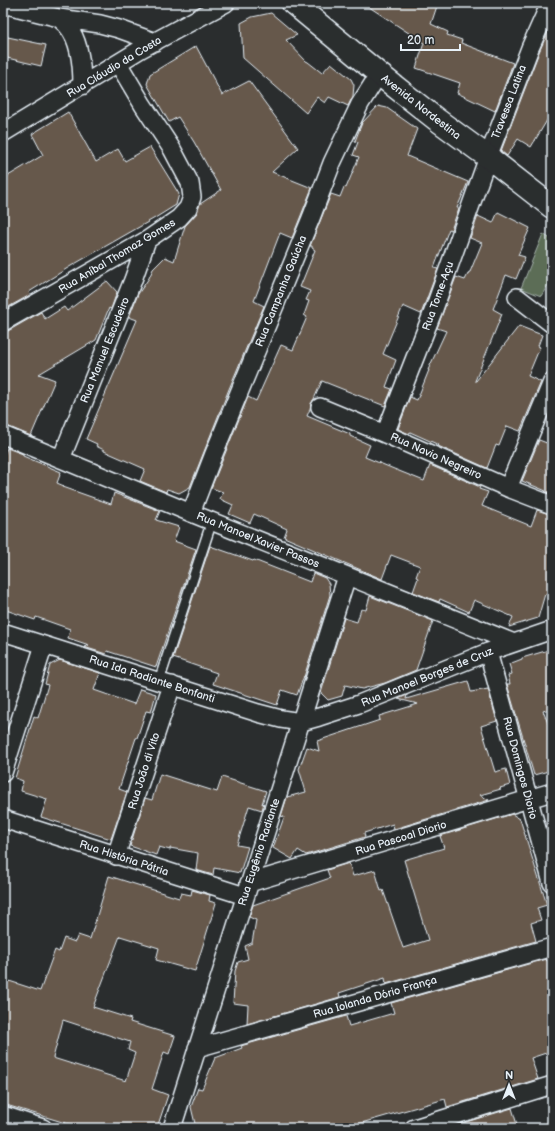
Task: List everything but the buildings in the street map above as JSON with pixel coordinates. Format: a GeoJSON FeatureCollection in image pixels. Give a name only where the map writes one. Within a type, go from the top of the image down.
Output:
{"type":"FeatureCollection","features":[{"type":"Feature","properties":{"kind":"main road","name":"Avenida Nordestina"},"geometry":{"type":"LineString","coordinates":[[293,3],[436,119],[552,207]]}},
{"type":"Feature","properties":{"kind":"street","name":"Rua Cláudio da Costa"},"geometry":{"type":"LineString","coordinates":[[3,133],[155,42],[226,3]]}},
{"type":"Feature","properties":{"kind":"street","name":"Travessa Latina"},"geometry":{"type":"LineString","coordinates":[[488,157],[530,48],[550,3]]}},
{"type":"Feature","properties":{"kind":"street"},"geometry":{"type":"LineString","coordinates":[[3,4],[59,18],[100,24],[155,42]]}},
{"type":"Feature","properties":{"kind":"street"},"geometry":{"type":"LineString","coordinates":[[59,18],[69,28],[79,52],[82,86]]}},
{"type":"Feature","properties":{"kind":"street","name":"Rua Aníbal Thomaz Gomes"},"geometry":{"type":"LineString","coordinates":[[3,322],[147,240],[179,218],[188,208],[192,197],[190,183],[172,149],[143,106],[118,64]]}},
{"type":"Feature","properties":{"kind":"street","name":"Rua Campanha Gaúcha"},"geometry":{"type":"LineString","coordinates":[[191,512],[306,233],[332,163],[360,104],[379,74]]}},
{"type":"Feature","properties":{"kind":"street","name":"Rua Tome-Açu"},"geometry":{"type":"LineString","coordinates":[[385,434],[434,309],[488,157]]}},
{"type":"Feature","properties":{"kind":"street","name":"Rua Manuel Escudeiro"},"geometry":{"type":"LineString","coordinates":[[61,459],[134,280],[147,240]]}},
{"type":"Feature","properties":{"kind":"street"},"geometry":{"type":"LineString","coordinates":[[517,297],[552,324]]}},
{"type":"Feature","properties":{"kind":"street"},"geometry":{"type":"LineString","coordinates":[[508,488],[552,382]]}},
{"type":"Feature","properties":{"kind":"street","name":"Rua Navio Negreiro"},"geometry":{"type":"LineString","coordinates":[[320,408],[385,434],[508,488],[552,505]]}},
{"type":"Feature","properties":{"kind":"street","name":"Rua Manoel Xavier Passos"},"geometry":{"type":"LineString","coordinates":[[3,435],[514,643]]}},
{"type":"Feature","properties":{"kind":"street","name":"Rua Eugênio Radiante"},"geometry":{"type":"LineString","coordinates":[[172,1128],[347,576]]}},
{"type":"Feature","properties":{"kind":"street","name":"Rua Manoel Borges de Cruz"},"geometry":{"type":"LineString","coordinates":[[301,722],[359,704],[488,652],[552,630]]}},
{"type":"Feature","properties":{"kind":"street","name":"Rua Ida Radiante Bonfanti"},"geometry":{"type":"LineString","coordinates":[[3,632],[258,713],[301,722]]}},
{"type":"Feature","properties":{"kind":"street"},"geometry":{"type":"LineString","coordinates":[[3,773],[44,645]]}},
{"type":"Feature","properties":{"kind":"street","name":"Rua Domingos Diorio"},"geometry":{"type":"LineString","coordinates":[[488,652],[552,883]]}},
{"type":"Feature","properties":{"kind":"street","name":"Rua João di Vito"},"geometry":{"type":"LineString","coordinates":[[116,856],[165,683]]}},
{"type":"Feature","properties":{"kind":"street","name":"Rua Pascoal Diorio"},"geometry":{"type":"LineString","coordinates":[[247,890],[552,792]]}},
{"type":"Feature","properties":{"kind":"street","name":"Rua História Pátria"},"geometry":{"type":"LineString","coordinates":[[3,819],[116,856],[247,890]]}},
{"type":"Feature","properties":{"kind":"street","name":"Rua Iolanda Dório França"},"geometry":{"type":"LineString","coordinates":[[197,1048],[552,947]]}},
{"type":"Feature","properties":{"kind":"street"},"geometry":{"type":"LineString","coordinates":[[414,1128],[552,1085]]}},
{"type":"Feature","properties":{"kind":"street"},"geometry":{"type":"LineString","coordinates":[[3,1115],[43,1128]]}},
{"type":"Feature","properties":{"kind":"lane"},"geometry":{"type":"LineString","coordinates":[[165,683],[212,521]]}},
{"type":"Feature","properties":{"kind":"green space"},"geometry":{"type":"Polygon","coordinates":[[[543,234],[552,240],[552,279],[541,296],[521,288],[543,234]]]}}]}
